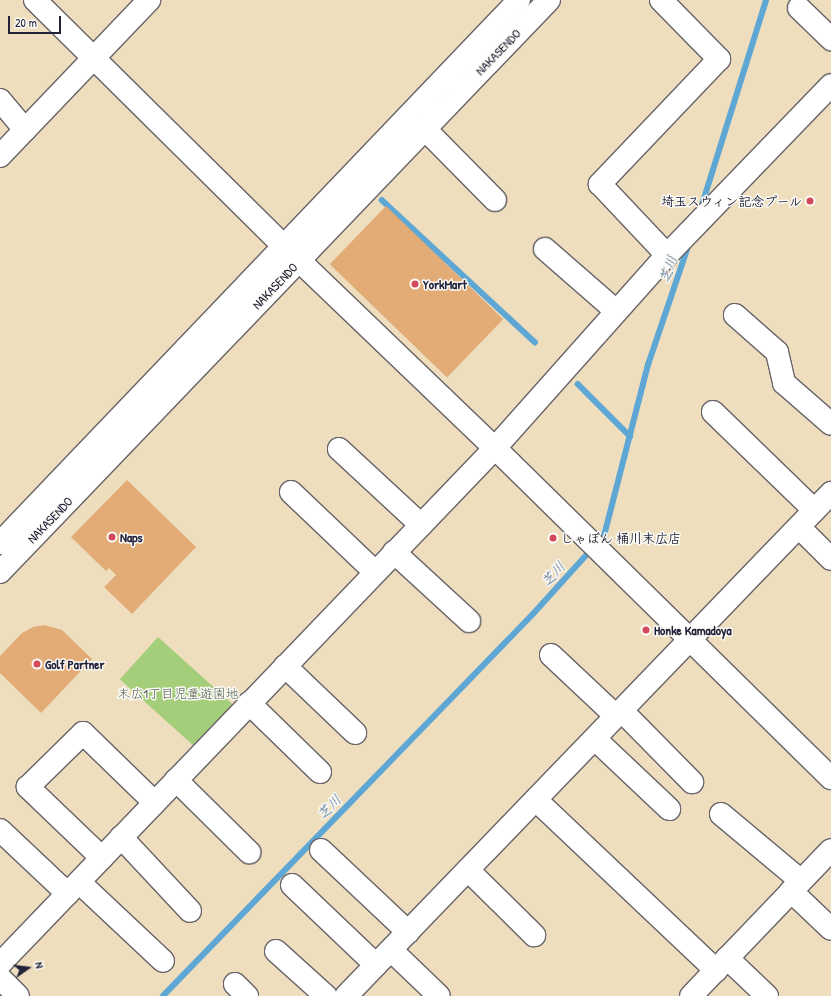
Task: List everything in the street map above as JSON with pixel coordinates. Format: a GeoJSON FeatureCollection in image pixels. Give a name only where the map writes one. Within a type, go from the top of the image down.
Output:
{"type":"FeatureCollection","features":[{"type":"Feature","properties":{"kind":"main road"},"geometry":{"type":"LineString","coordinates":[[35,0],[292,253],[495,448],[831,778]]}},
{"type":"Feature","properties":{"kind":"main road"},"geometry":{"type":"LineString","coordinates":[[0,156],[149,0]]}},
{"type":"Feature","properties":{"kind":"main road","name":"NAKASENDO"},"geometry":{"type":"LineString","coordinates":[[0,572],[292,253],[519,0]]}},
{"type":"Feature","properties":{"kind":"main road","name":"NAKASENDO"},"geometry":{"type":"LineString","coordinates":[[0,543],[292,253],[424,128],[548,0]]}},
{"type":"Feature","properties":{"kind":"main road"},"geometry":{"type":"LineString","coordinates":[[661,0],[719,59],[600,184],[668,254]]}},
{"type":"Feature","properties":{"kind":"main road"},"geometry":{"type":"LineString","coordinates":[[799,8],[831,39]]}},
{"type":"Feature","properties":{"kind":"main road"},"geometry":{"type":"LineString","coordinates":[[0,964],[495,448],[668,254],[724,195],[829,90]]}},
{"type":"Feature","properties":{"kind":"main road"},"geometry":{"type":"LineString","coordinates":[[0,100],[25,130]]}},
{"type":"Feature","properties":{"kind":"main road"},"geometry":{"type":"LineString","coordinates":[[424,128],[495,200]]}},
{"type":"Feature","properties":{"kind":"main road"},"geometry":{"type":"LineString","coordinates":[[545,249],[616,311]]}},
{"type":"Feature","properties":{"kind":"main road"},"geometry":{"type":"LineString","coordinates":[[735,315],[777,352],[784,383],[831,424]]}},
{"type":"Feature","properties":{"kind":"main road"},"geometry":{"type":"LineString","coordinates":[[712,412],[814,510]]}},
{"type":"Feature","properties":{"kind":"main road"},"geometry":{"type":"LineString","coordinates":[[339,449],[421,525]]}},
{"type":"Feature","properties":{"kind":"main road"},"geometry":{"type":"LineString","coordinates":[[290,492],[375,572]]}},
{"type":"Feature","properties":{"kind":"main road"},"geometry":{"type":"LineString","coordinates":[[346,996],[595,739],[689,638],[831,493]]}},
{"type":"Feature","properties":{"kind":"main road"},"geometry":{"type":"LineString","coordinates":[[798,527],[831,559]]}},
{"type":"Feature","properties":{"kind":"main road"},"geometry":{"type":"LineString","coordinates":[[394,552],[469,622]]}},
{"type":"Feature","properties":{"kind":"main road"},"geometry":{"type":"LineString","coordinates":[[551,655],[619,713],[692,782]]}},
{"type":"Feature","properties":{"kind":"main road"},"geometry":{"type":"LineString","coordinates":[[285,666],[355,733]]}},
{"type":"Feature","properties":{"kind":"main road"},"geometry":{"type":"LineString","coordinates":[[249,703],[320,772]]}},
{"type":"Feature","properties":{"kind":"main road"},"geometry":{"type":"LineString","coordinates":[[102,858],[28,787],[83,733],[155,803]]}},
{"type":"Feature","properties":{"kind":"main road"},"geometry":{"type":"LineString","coordinates":[[595,739],[669,809]]}},
{"type":"Feature","properties":{"kind":"main road"},"geometry":{"type":"LineString","coordinates":[[176,780],[249,852]]}},
{"type":"Feature","properties":{"kind":"main road"},"geometry":{"type":"LineString","coordinates":[[536,800],[721,964],[767,996]]}},
{"type":"Feature","properties":{"kind":"main road"},"geometry":{"type":"LineString","coordinates":[[721,814],[796,886],[831,929]]}},
{"type":"Feature","properties":{"kind":"main road"},"geometry":{"type":"LineString","coordinates":[[0,830],[163,961]]}},
{"type":"Feature","properties":{"kind":"main road"},"geometry":{"type":"LineString","coordinates":[[121,837],[190,911]]}},
{"type":"Feature","properties":{"kind":"main road"},"geometry":{"type":"LineString","coordinates":[[321,850],[408,932]]}},
{"type":"Feature","properties":{"kind":"main road"},"geometry":{"type":"LineString","coordinates":[[691,996],[831,850]]}},
{"type":"Feature","properties":{"kind":"main road"},"geometry":{"type":"LineString","coordinates":[[468,870],[534,935]]}},
{"type":"Feature","properties":{"kind":"main road"},"geometry":{"type":"LineString","coordinates":[[292,885],[383,957],[439,996]]}},
{"type":"Feature","properties":{"kind":"main road"},"geometry":{"type":"LineString","coordinates":[[276,951],[326,996]]}},
{"type":"Feature","properties":{"kind":"main road"},"geometry":{"type":"LineString","coordinates":[[0,978],[18,996]]}},
{"type":"Feature","properties":{"kind":"green space","name":"末広1丁目児童遊園地"},"geometry":{"type":"Polygon","coordinates":[[[158,637],[237,708],[199,750],[120,679],[158,637]]]}},
{"type":"Feature","properties":{"kind":"building"},"geometry":{"type":"Polygon","coordinates":[[[386,206],[503,319],[447,377],[330,264],[386,206]]]}},
{"type":"Feature","properties":{"kind":"building"},"geometry":{"type":"Polygon","coordinates":[[[127,480],[196,547],[132,614],[104,587],[116,575],[109,568],[106,571],[71,537],[127,480]]]}},
{"type":"Feature","properties":{"kind":"building"},"geometry":{"type":"Polygon","coordinates":[[[44,625],[62,630],[92,659],[41,713],[0,673],[0,656],[22,633],[33,627],[44,625]]]}},
{"type":"Feature","properties":{"kind":"waterway","name":"芝川"},"geometry":{"type":"LineString","coordinates":[[701,208],[766,0]]}},
{"type":"Feature","properties":{"kind":"waterway"},"geometry":{"type":"LineString","coordinates":[[382,200],[535,342]]}},
{"type":"Feature","properties":{"kind":"waterway","name":"芝川"},"geometry":{"type":"LineString","coordinates":[[598,543],[604,536],[648,365],[689,244]]}},
{"type":"Feature","properties":{"kind":"waterway"},"geometry":{"type":"LineString","coordinates":[[578,384],[630,436]]}},
{"type":"Feature","properties":{"kind":"waterway","name":"芝川"},"geometry":{"type":"LineString","coordinates":[[163,996],[533,614],[592,549]]}},
{"type":"Feature","properties":{"kind":"place","name":"埼玉スウィン記念プール"},"geometry":{"type":"Point","coordinates":[810,201]}},
{"type":"Feature","properties":{"kind":"place","name":"YorkMart"},"geometry":{"type":"Point","coordinates":[415,284]}},
{"type":"Feature","properties":{"kind":"place","name":"Naps"},"geometry":{"type":"Point","coordinates":[112,537]}},
{"type":"Feature","properties":{"kind":"place","name":"しゃぼん 桶川末広店"},"geometry":{"type":"Point","coordinates":[553,538]}},
{"type":"Feature","properties":{"kind":"place","name":"Honke Kamadoya"},"geometry":{"type":"Point","coordinates":[646,630]}},
{"type":"Feature","properties":{"kind":"place","name":"Golf Partner"},"geometry":{"type":"Point","coordinates":[37,664]}}]}
